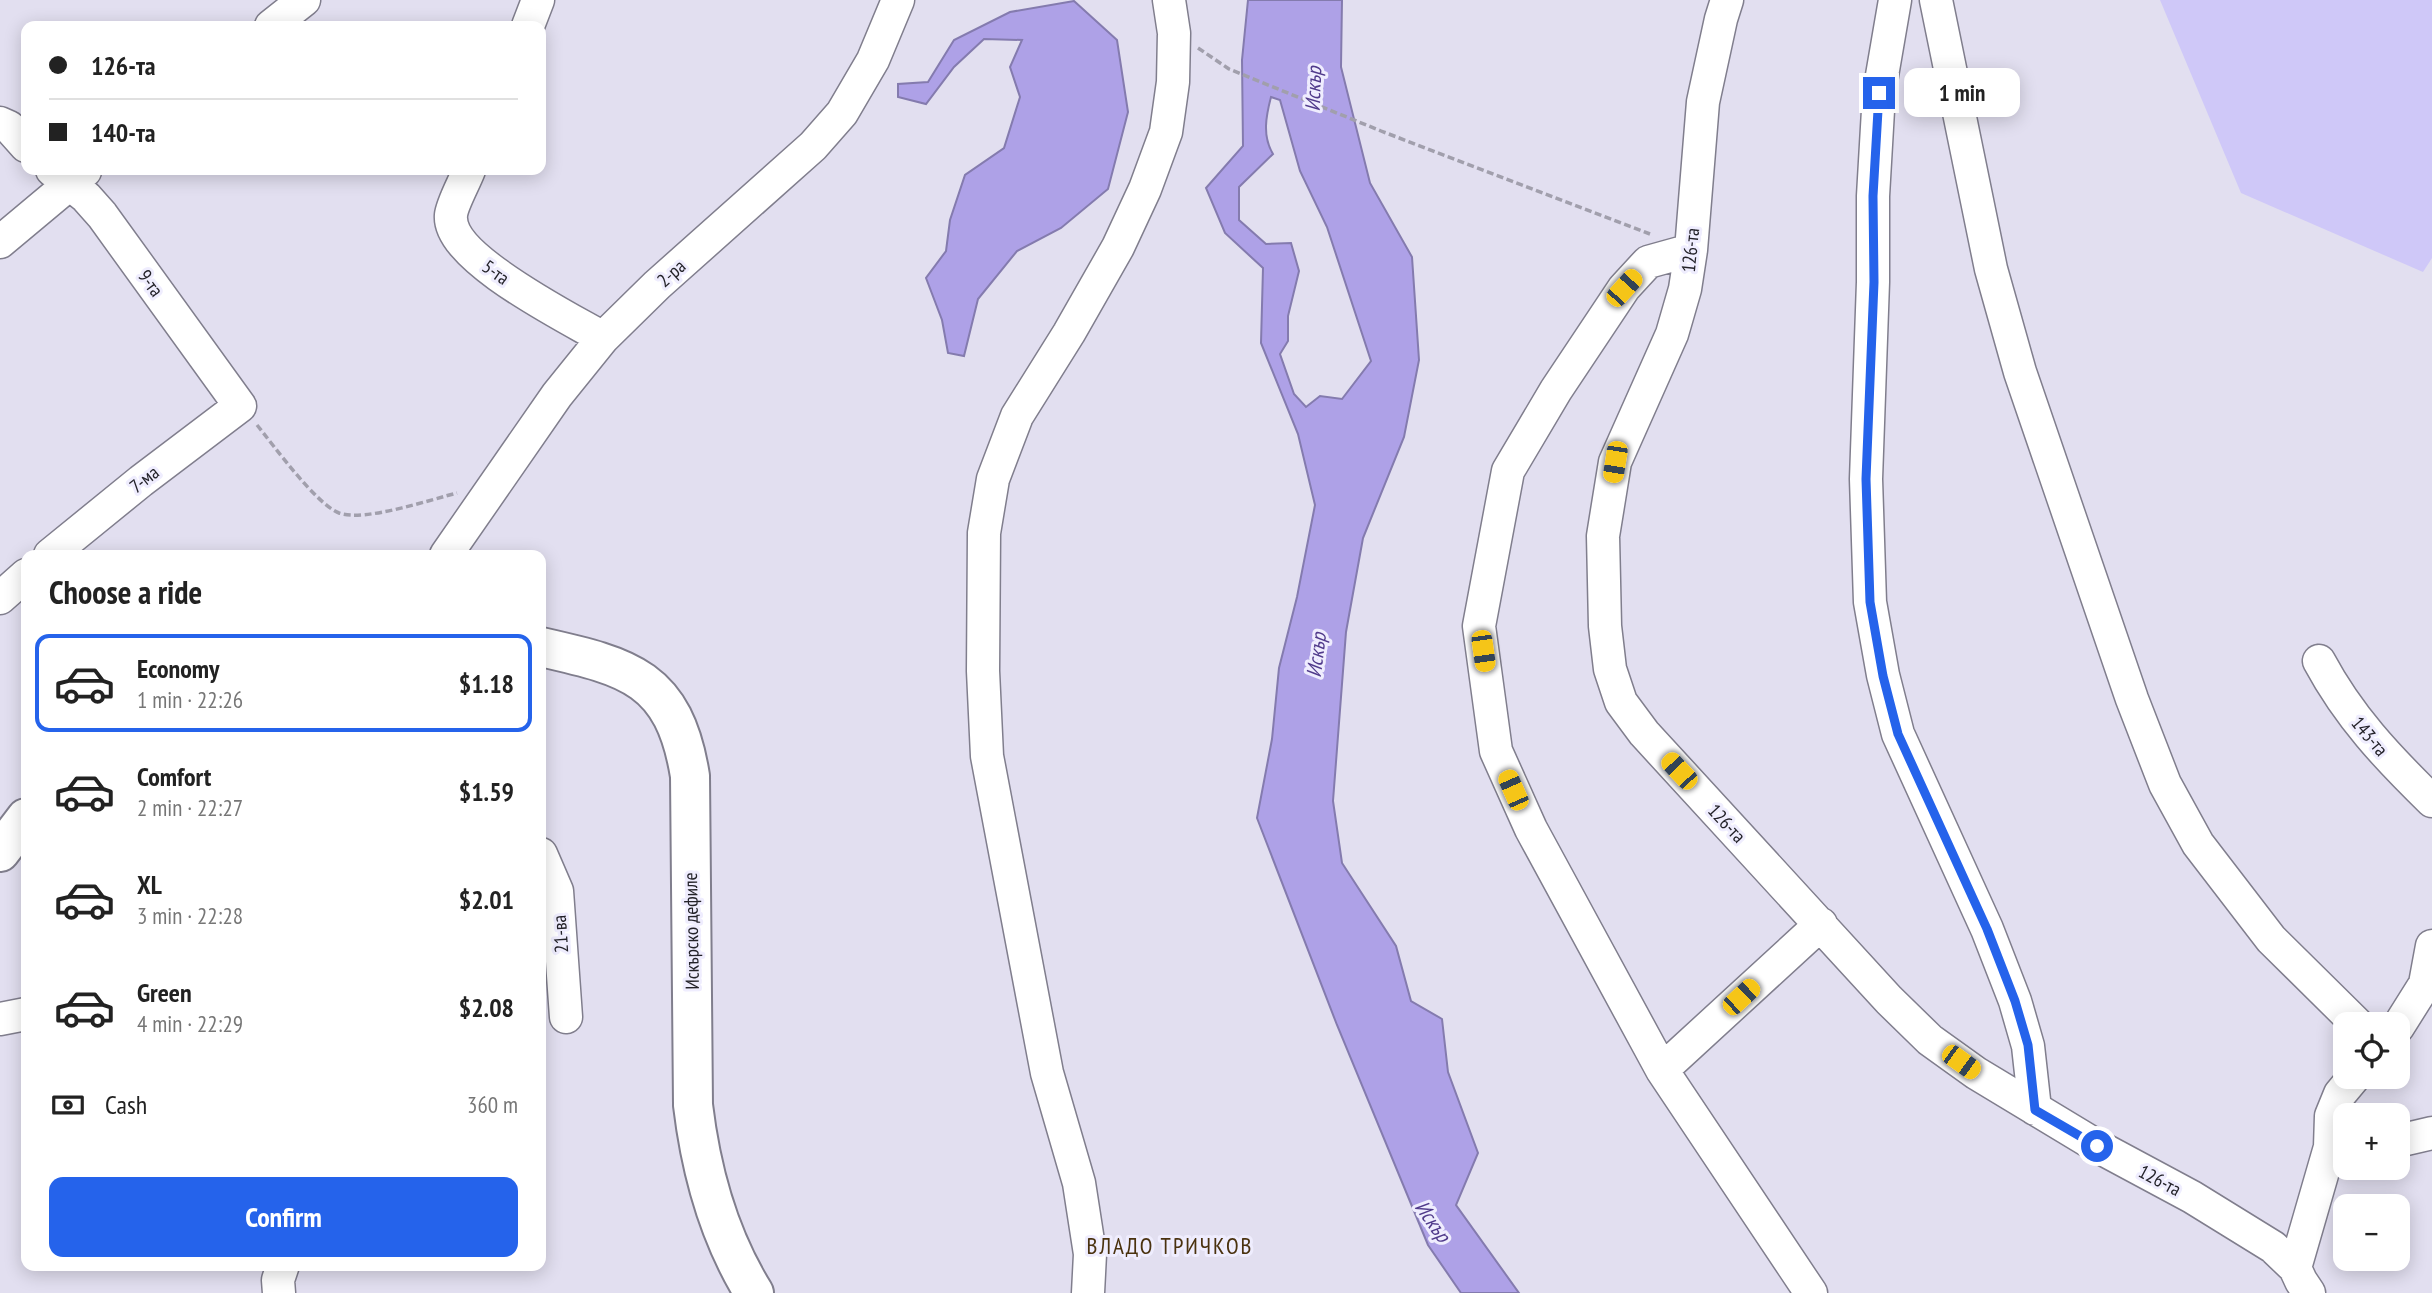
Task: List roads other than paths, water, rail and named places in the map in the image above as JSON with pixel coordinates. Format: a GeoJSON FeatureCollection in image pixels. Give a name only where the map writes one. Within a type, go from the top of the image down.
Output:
{"type":"FeatureCollection","features":[{"type":"Feature","properties":{"kind":"main road","name":"Искърско дефиле"},"geometry":{"type":"LineString","coordinates":[[546,648],[589,658],[633,674],[652,688],[668,706],[680,729],[690,776],[693,1105],[697,1139],[719,1222],[735,1260],[754,1293]]}},
{"type":"Feature","properties":{"kind":"main road"},"geometry":{"type":"LineString","coordinates":[[0,852],[21,825]]}},
{"type":"Feature","properties":{"kind":"street"},"geometry":{"type":"LineString","coordinates":[[277,21],[304,0]]}},
{"type":"Feature","properties":{"kind":"street"},"geometry":{"type":"LineString","coordinates":[[530,21],[538,0]]}},
{"type":"Feature","properties":{"kind":"street","name":"2-ра"},"geometry":{"type":"LineString","coordinates":[[450,550],[557,395],[603,338],[657,285],[813,146],[835,121],[873,60],[898,0]]}},
{"type":"Feature","properties":{"kind":"street"},"geometry":{"type":"LineString","coordinates":[[1088,1293],[1090,1254],[1079,1183],[1047,1073],[987,756],[983,671],[984,533],[993,479],[1017,416],[1118,247],[1145,189],[1166,132],[1173,82],[1174,45],[1169,0]]}},
{"type":"Feature","properties":{"kind":"street","name":"126-та"},"geometry":{"type":"LineString","coordinates":[[1727,0],[1703,102],[1691,250],[1685,289],[1672,334],[1615,462],[1603,536],[1605,626],[1610,669],[1621,702],[1644,733],[1889,1000],[1930,1040],[2035,1110],[2192,1197],[2273,1247],[2302,1280]]}},
{"type":"Feature","properties":{"kind":"street"},"geometry":{"type":"LineString","coordinates":[[1895,0],[1879,93],[1873,196],[1874,282],[1866,479],[1870,602],[1883,676],[1898,734],[1987,929],[2015,1001],[2028,1045],[2035,1110]]}},
{"type":"Feature","properties":{"kind":"street"},"geometry":{"type":"LineString","coordinates":[[1936,0],[1991,269],[2020,372],[2132,699],[2165,784],[2198,844],[2271,939],[2345,1012]]}},
{"type":"Feature","properties":{"kind":"street"},"geometry":{"type":"LineString","coordinates":[[0,122],[9,127],[21,140]]}},
{"type":"Feature","properties":{"kind":"street"},"geometry":{"type":"LineString","coordinates":[[0,242],[68,175]]}},
{"type":"Feature","properties":{"kind":"street","name":"9-та"},"geometry":{"type":"LineString","coordinates":[[70,175],[102,215],[240,406]]}},
{"type":"Feature","properties":{"kind":"street","name":"5-та"},"geometry":{"type":"LineString","coordinates":[[467,175],[451,215],[455,235],[471,254],[492,272],[603,338]]}},
{"type":"Feature","properties":{"kind":"street"},"geometry":{"type":"LineString","coordinates":[[1691,250],[1648,262],[1624,288],[1556,390],[1508,471],[1479,626],[1496,751],[1531,829],[1662,1070],[1811,1293]]}},
{"type":"Feature","properties":{"kind":"street","name":"7-ма"},"geometry":{"type":"LineString","coordinates":[[56,550],[240,406]]}},
{"type":"Feature","properties":{"kind":"street"},"geometry":{"type":"LineString","coordinates":[[0,598],[21,579]]}},
{"type":"Feature","properties":{"kind":"street","name":"143-та"},"geometry":{"type":"LineString","coordinates":[[2319,662],[2350,713],[2384,754],[2432,801]]}},
{"type":"Feature","properties":{"kind":"street","name":"21-ва"},"geometry":{"type":"LineString","coordinates":[[546,866],[557,891],[566,1017]]}},
{"type":"Feature","properties":{"kind":"street"},"geometry":{"type":"LineString","coordinates":[[1662,1070],[1821,924]]}},
{"type":"Feature","properties":{"kind":"street"},"geometry":{"type":"LineString","coordinates":[[2407,1012],[2425,984],[2432,946]]}},
{"type":"Feature","properties":{"kind":"street"},"geometry":{"type":"LineString","coordinates":[[0,1019],[21,1015]]}},
{"type":"Feature","properties":{"kind":"street"},"geometry":{"type":"LineString","coordinates":[[2410,1138],[2432,1133]]}},
{"type":"Feature","properties":{"kind":"street"},"geometry":{"type":"LineString","coordinates":[[2302,1280],[2333,1165]]}},
{"type":"Feature","properties":{"kind":"street"},"geometry":{"type":"LineString","coordinates":[[279,1293],[278,1280],[281,1271]]}},
{"type":"Feature","properties":{"kind":"water","name":"Искър"},"geometry":{"type":"Polygon","coordinates":[[[1248,0],[1342,0],[1341,67],[1370,183],[1412,257],[1419,360],[1404,437],[1363,538],[1346,632],[1333,801],[1342,863],[1396,946],[1411,1001],[1442,1019],[1448,1072],[1478,1153],[1456,1205],[1519,1293],[1461,1293],[1428,1245],[1337,1025],[1257,818],[1272,739],[1279,668],[1297,597],[1315,505],[1298,434],[1261,343],[1263,268],[1225,233],[1206,188],[1243,146],[1242,60],[1248,0]],[[1271,97],[1267,119],[1267,140],[1273,154],[1239,187],[1239,220],[1266,244],[1291,243],[1299,271],[1288,316],[1288,341],[1280,354],[1294,394],[1306,407],[1320,396],[1342,399],[1371,361],[1327,227],[1300,171],[1280,100],[1271,97]]]}},
{"type":"Feature","properties":{"kind":"water"},"geometry":{"type":"Polygon","coordinates":[[[1074,1],[1117,40],[1128,112],[1108,189],[1061,228],[1017,251],[978,299],[964,356],[948,353],[942,320],[926,278],[946,251],[950,220],[965,175],[1004,148],[1020,97],[1010,67],[1022,40],[984,39],[954,67],[926,104],[898,97],[898,84],[928,82],[954,40],[1010,12],[1074,1]]]}},
{"type":"Feature","properties":{"kind":"district","name":"ВЛАДО ТРИЧКОВ"},"geometry":{"type":"Point","coordinates":[1170,1245]}}]}
